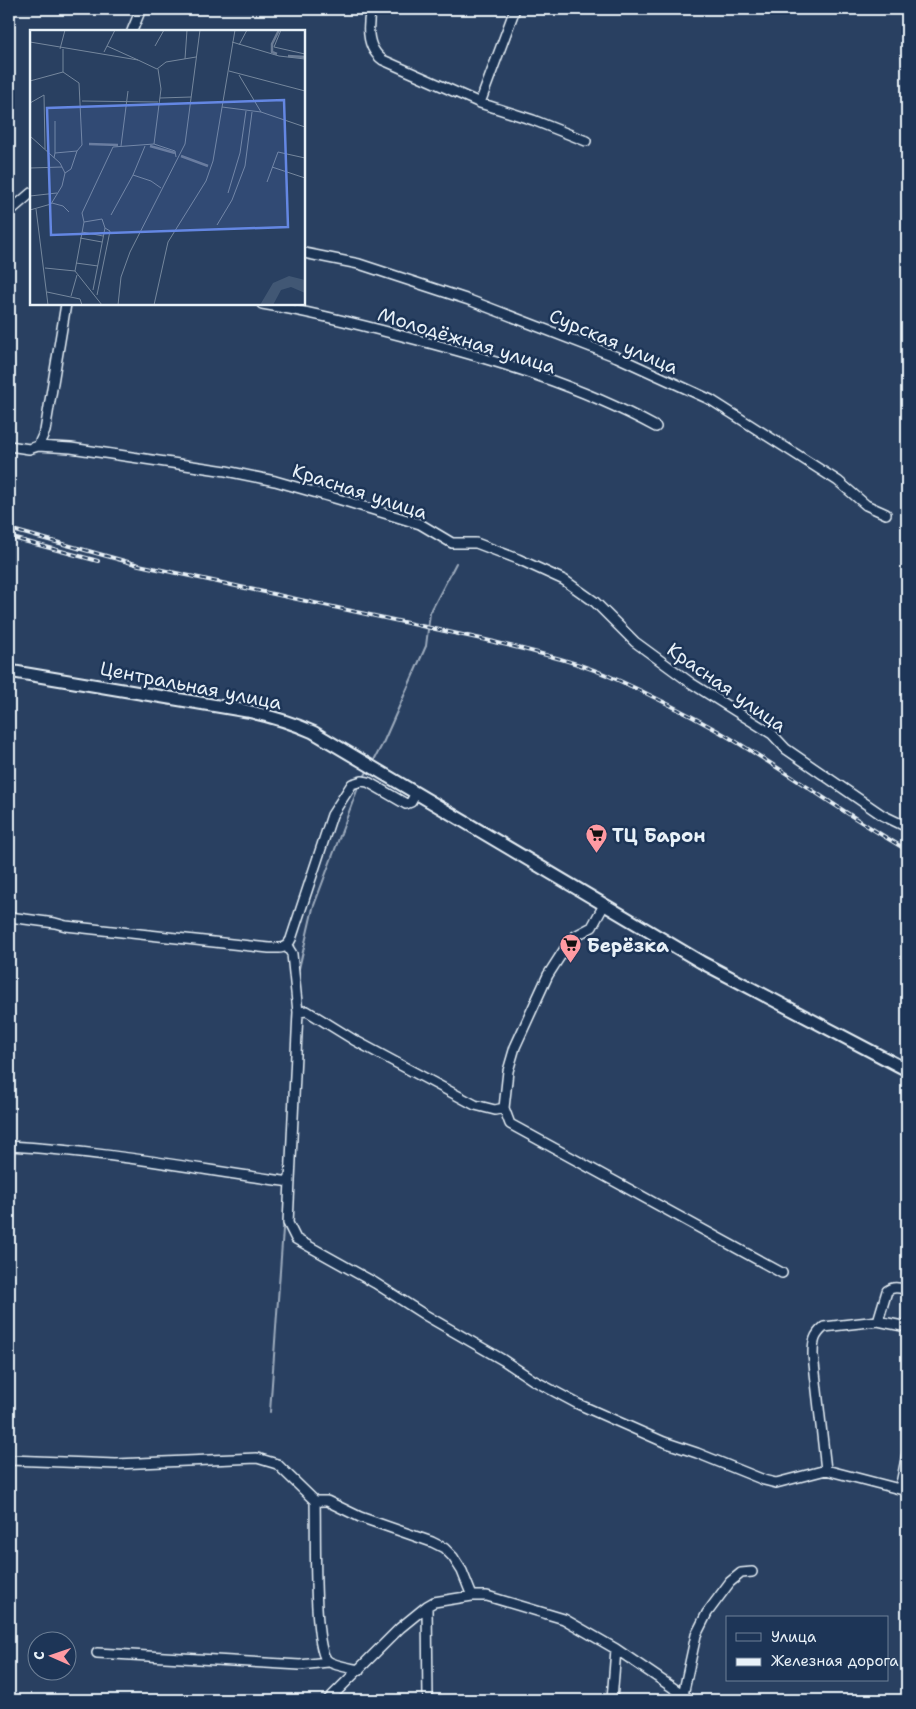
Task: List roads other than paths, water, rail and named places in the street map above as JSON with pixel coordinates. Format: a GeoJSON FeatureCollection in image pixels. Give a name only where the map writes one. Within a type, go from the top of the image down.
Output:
{"type":"FeatureCollection","features":[{"type":"Feature","properties":{"kind":"main road","name":"Центральная улица"},"geometry":{"type":"LineString","coordinates":[[9,671],[274,716],[313,732],[701,962],[907,1070]]}},
{"type":"Feature","properties":{"kind":"street"},"geometry":{"type":"LineString","coordinates":[[132,30],[141,9]]}},
{"type":"Feature","properties":{"kind":"street"},"geometry":{"type":"LineString","coordinates":[[371,9],[368,24],[370,40],[375,54],[383,60],[480,103],[533,120],[586,141]]}},
{"type":"Feature","properties":{"kind":"street"},"geometry":{"type":"LineString","coordinates":[[480,103],[516,9]]}},
{"type":"Feature","properties":{"kind":"street"},"geometry":{"type":"LineString","coordinates":[[9,212],[30,194]]}},
{"type":"Feature","properties":{"kind":"street","name":"Сурская улица"},"geometry":{"type":"LineString","coordinates":[[305,253],[359,264],[469,300],[617,358],[711,400],[838,481],[866,505],[886,514]]}},
{"type":"Feature","properties":{"kind":"street"},"geometry":{"type":"LineString","coordinates":[[38,446],[46,432],[66,305]]}},
{"type":"Feature","properties":{"kind":"street","name":"Молодёжная улица"},"geometry":{"type":"LineString","coordinates":[[267,305],[369,327],[484,358],[594,396],[656,427]]}},
{"type":"Feature","properties":{"kind":"street","name":"Красная улица"},"geometry":{"type":"LineString","coordinates":[[9,446],[29,450],[38,446],[71,448],[226,471],[338,499],[420,524],[452,543],[476,543],[518,559],[564,580],[595,602],[634,642],[691,683],[772,734],[786,749],[882,815],[907,826]]}},
{"type":"Feature","properties":{"kind":"street"},"geometry":{"type":"LineString","coordinates":[[9,917],[55,922],[66,926],[249,946],[280,948],[287,946],[291,939],[332,815],[352,784],[362,781],[368,782],[406,804],[411,802],[416,793]]}},
{"type":"Feature","properties":{"kind":"street"},"geometry":{"type":"LineString","coordinates":[[604,905],[592,927],[575,936],[548,975],[514,1047],[508,1070],[504,1108],[510,1124],[782,1273]]}},
{"type":"Feature","properties":{"kind":"street"},"geometry":{"type":"LineString","coordinates":[[287,946],[292,954],[298,1012],[288,1223],[296,1239],[374,1283],[533,1380],[578,1404],[664,1442],[764,1480],[776,1483],[826,1470],[904,1490],[907,1454]]}},
{"type":"Feature","properties":{"kind":"street"},"geometry":{"type":"LineString","coordinates":[[298,1012],[307,1011],[354,1040],[475,1105],[495,1110],[504,1108]]}},
{"type":"Feature","properties":{"kind":"street"},"geometry":{"type":"LineString","coordinates":[[9,1146],[102,1155],[290,1182]]}},
{"type":"Feature","properties":{"kind":"street"},"geometry":{"type":"LineString","coordinates":[[878,1321],[887,1291],[897,1287],[907,1290]]}},
{"type":"Feature","properties":{"kind":"street"},"geometry":{"type":"LineString","coordinates":[[826,1470],[813,1355],[814,1339],[824,1327],[878,1321],[907,1327]]}},
{"type":"Feature","properties":{"kind":"street"},"geometry":{"type":"LineString","coordinates":[[9,1460],[116,1464],[257,1458],[277,1464],[315,1501],[327,1502],[360,1517],[444,1548],[453,1557],[462,1571],[472,1596]]}},
{"type":"Feature","properties":{"kind":"street"},"geometry":{"type":"LineString","coordinates":[[315,1501],[317,1606],[320,1642],[324,1658],[328,1662]]}},
{"type":"Feature","properties":{"kind":"street"},"geometry":{"type":"LineString","coordinates":[[328,1700],[400,1628],[427,1606],[434,1602],[472,1596],[487,1596],[564,1619],[616,1649],[687,1698],[696,1635],[707,1613],[730,1582],[741,1573],[752,1572]]}},
{"type":"Feature","properties":{"kind":"street"},"geometry":{"type":"LineString","coordinates":[[427,1606],[428,1700]]}},
{"type":"Feature","properties":{"kind":"street"},"geometry":{"type":"LineString","coordinates":[[612,1700],[616,1649]]}},
{"type":"Feature","properties":{"kind":"street"},"geometry":{"type":"LineString","coordinates":[[97,1653],[300,1665],[328,1662],[359,1670]]}},
{"type":"Feature","properties":{"kind":"waterway"},"geometry":{"type":"LineString","coordinates":[[373,762],[426,646],[430,613],[456,563]]}},
{"type":"Feature","properties":{"kind":"waterway"},"geometry":{"type":"LineString","coordinates":[[363,779],[368,770]]}},
{"type":"Feature","properties":{"kind":"waterway"},"geometry":{"type":"LineString","coordinates":[[298,973],[313,908],[359,785]]}},
{"type":"Feature","properties":{"kind":"waterway"},"geometry":{"type":"LineString","coordinates":[[270,1412],[284,1215]]}},
{"type":"Feature","properties":{"kind":"railway"},"geometry":{"type":"LineString","coordinates":[[9,529],[139,565],[486,640],[554,657],[588,668],[645,693],[718,731],[907,850]]}},
{"type":"Feature","properties":{"kind":"railway"},"geometry":{"type":"LineString","coordinates":[[9,537],[98,561]]}},
{"type":"Feature","properties":{"kind":"place","name":"ТЦ Барон"},"geometry":{"type":"Point","coordinates":[596,854]}},
{"type":"Feature","properties":{"kind":"place","name":"Берёзка"},"geometry":{"type":"Point","coordinates":[571,964]}}]}
